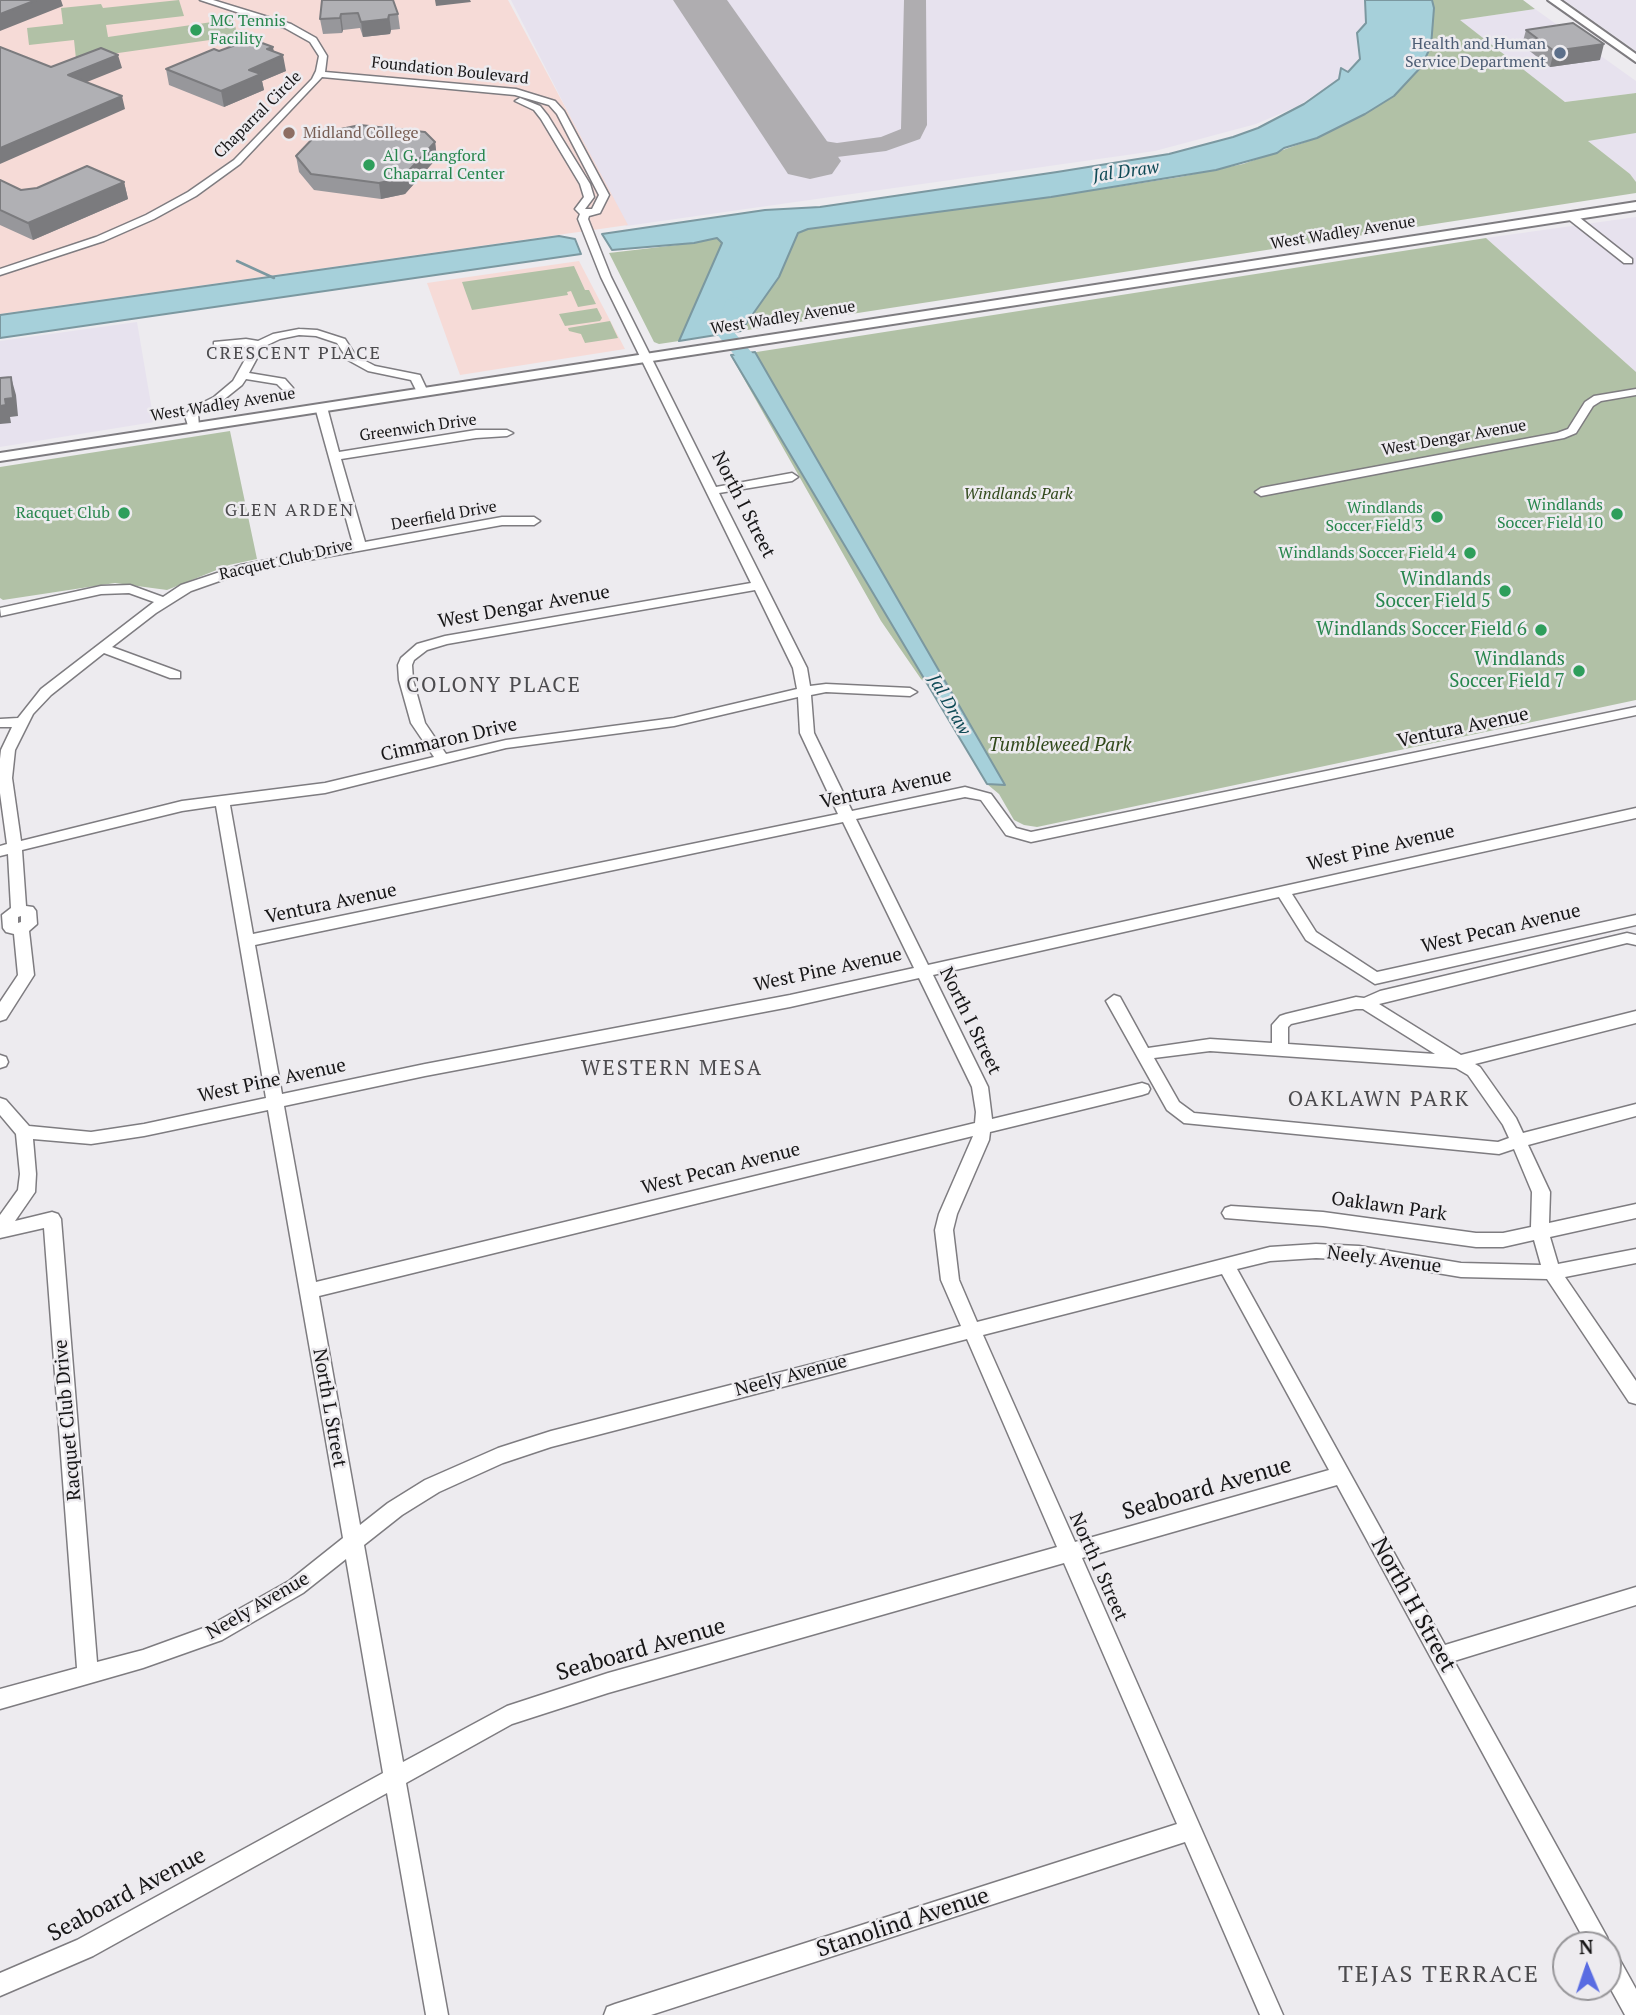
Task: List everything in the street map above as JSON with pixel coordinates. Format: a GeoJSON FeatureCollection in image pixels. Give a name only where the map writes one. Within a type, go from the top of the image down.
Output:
{"type":"FeatureCollection","features":[{"type":"Feature","properties":{"kind":"main road"},"geometry":{"type":"LineString","coordinates":[[1553,0],[1636,59]]}},
{"type":"Feature","properties":{"kind":"main road","name":"West Wadley Avenue"},"geometry":{"type":"LineString","coordinates":[[0,457],[1636,206]]}},
{"type":"Feature","properties":{"kind":"street","name":"Chaparral Circle"},"geometry":{"type":"LineString","coordinates":[[0,272],[100,239],[150,217],[192,194],[237,162],[317,77],[323,56],[313,40],[300,32],[204,0]]}},
{"type":"Feature","properties":{"kind":"street","name":"Foundation Boulevard"},"geometry":{"type":"LineString","coordinates":[[317,77],[535,96],[552,103],[604,195],[596,211],[585,214],[580,209],[589,197],[585,184],[537,108],[502,97],[317,77]]}},
{"type":"Feature","properties":{"kind":"street"},"geometry":{"type":"LineString","coordinates":[[561,145],[577,143]]}},
{"type":"Feature","properties":{"kind":"street","name":"North I Street"},"geometry":{"type":"LineString","coordinates":[[585,214],[583,219],[606,276],[800,668],[807,733],[980,1087],[984,1127],[944,1230],[948,1272],[1272,2015]]}},
{"type":"Feature","properties":{"kind":"street"},"geometry":{"type":"LineString","coordinates":[[1572,216],[1628,261]]}},
{"type":"Feature","properties":{"kind":"street"},"geometry":{"type":"LineString","coordinates":[[193,427],[191,416],[194,411],[218,399],[238,383],[251,356],[260,345],[276,336],[299,332],[317,332],[341,341],[352,358],[372,369],[416,377],[422,392]]}},
{"type":"Feature","properties":{"kind":"street"},"geometry":{"type":"LineString","coordinates":[[218,344],[246,342],[260,345]]}},
{"type":"Feature","properties":{"kind":"street"},"geometry":{"type":"LineString","coordinates":[[242,375],[281,381],[287,388]]}},
{"type":"Feature","properties":{"kind":"street","name":"West Dengar Avenue"},"geometry":{"type":"LineString","coordinates":[[1261,492],[1560,436],[1572,431],[1589,404],[1598,398],[1636,392]]}},
{"type":"Feature","properties":{"kind":"street","name":"Racquet Club Drive"},"geometry":{"type":"LineString","coordinates":[[0,1015],[26,975],[21,929],[11,928],[10,915],[19,909],[7,849],[5,778],[8,750],[21,722],[46,692],[162,601],[186,588],[222,574],[273,561],[360,546],[321,407]]}},
{"type":"Feature","properties":{"kind":"street","name":"Greenwich Drive"},"geometry":{"type":"LineString","coordinates":[[335,456],[476,434],[507,433]]}},
{"type":"Feature","properties":{"kind":"street"},"geometry":{"type":"LineString","coordinates":[[713,491],[792,477]]}},
{"type":"Feature","properties":{"kind":"street","name":"Deerfield Drive"},"geometry":{"type":"LineString","coordinates":[[360,546],[502,521],[534,521]]}},
{"type":"Feature","properties":{"kind":"street","name":"West Dengar Avenue"},"geometry":{"type":"LineString","coordinates":[[442,759],[418,723],[406,680],[405,665],[408,658],[422,647],[445,640],[759,585]]}},
{"type":"Feature","properties":{"kind":"street"},"geometry":{"type":"LineString","coordinates":[[1,612],[101,590],[130,589],[162,601]]}},
{"type":"Feature","properties":{"kind":"street"},"geometry":{"type":"LineString","coordinates":[[102,648],[175,675]]}},
{"type":"Feature","properties":{"kind":"street","name":"Cimmaron Drive"},"geometry":{"type":"LineString","coordinates":[[7,849],[153,812],[325,789],[518,742],[674,722],[804,691],[853,688],[910,692]]}},
{"type":"Feature","properties":{"kind":"street","name":"Ventura Avenue"},"geometry":{"type":"LineString","coordinates":[[247,941],[974,792],[992,801],[1011,832],[1031,837],[1636,711]]}},
{"type":"Feature","properties":{"kind":"street"},"geometry":{"type":"LineString","coordinates":[[0,723],[21,722]]}},
{"type":"Feature","properties":{"kind":"street","name":"North L Street"},"geometry":{"type":"LineString","coordinates":[[222,801],[352,1544],[438,2015]]}},
{"type":"Feature","properties":{"kind":"street","name":"West Pine Avenue"},"geometry":{"type":"LineString","coordinates":[[24,1132],[100,1138],[790,1001],[1636,813]]}},
{"type":"Feature","properties":{"kind":"street","name":"West Pecan Avenue"},"geometry":{"type":"LineString","coordinates":[[1283,892],[1311,936],[1375,978],[1636,920]]}},
{"type":"Feature","properties":{"kind":"street"},"geometry":{"type":"LineString","coordinates":[[1366,1004],[1380,997],[1614,941],[1627,938],[1636,940]]}},
{"type":"Feature","properties":{"kind":"street"},"geometry":{"type":"LineString","coordinates":[[1114,1002],[1173,1107],[1190,1119],[1499,1148],[1518,1140],[1636,1110]]}},
{"type":"Feature","properties":{"kind":"street"},"geometry":{"type":"LineString","coordinates":[[1280,1050],[1280,1025],[1286,1020],[1356,1003],[1366,1004],[1474,1071],[1510,1122],[1541,1192],[1540,1233],[1552,1272],[1636,1396]]}},
{"type":"Feature","properties":{"kind":"street"},"geometry":{"type":"LineString","coordinates":[[1144,1054],[1210,1045],[1458,1062],[1636,1017]]}},
{"type":"Feature","properties":{"kind":"street","name":"West Pecan Avenue"},"geometry":{"type":"LineString","coordinates":[[309,1291],[1142,1088]]}},
{"type":"Feature","properties":{"kind":"street"},"geometry":{"type":"LineString","coordinates":[[0,1104],[24,1132]]}},
{"type":"Feature","properties":{"kind":"street","name":"Racquet Club Drive"},"geometry":{"type":"LineString","coordinates":[[0,1230],[26,1192],[28,1174],[24,1132]]}},
{"type":"Feature","properties":{"kind":"street","name":"Oaklawn Park"},"geometry":{"type":"LineString","coordinates":[[1231,1213],[1323,1219],[1476,1240],[1503,1240],[1636,1211]]}},
{"type":"Feature","properties":{"kind":"street","name":"Racquet Club Drive"},"geometry":{"type":"LineString","coordinates":[[0,1230],[52,1219],[89,1675]]}},
{"type":"Feature","properties":{"kind":"street","name":"Neely Avenue"},"geometry":{"type":"LineString","coordinates":[[0,1699],[176,1649],[215,1633],[276,1600],[395,1510],[432,1486],[498,1456],[564,1435],[1270,1254],[1315,1251],[1359,1253],[1461,1270],[1552,1272],[1636,1256]]}},
{"type":"Feature","properties":{"kind":"street","name":"North H Street"},"geometry":{"type":"LineString","coordinates":[[1226,1265],[1591,1931]]}},
{"type":"Feature","properties":{"kind":"street","name":"Seaboard Avenue"},"geometry":{"type":"LineString","coordinates":[[0,1985],[85,1948],[507,1716],[608,1683],[1342,1475]]}},
{"type":"Feature","properties":{"kind":"street"},"geometry":{"type":"LineString","coordinates":[[1441,1656],[1636,1596]]}},
{"type":"Feature","properties":{"kind":"street","name":"Stanolind Avenue"},"geometry":{"type":"LineString","coordinates":[[615,2015],[1191,1830]]}},
{"type":"Feature","properties":{"kind":"street"},"geometry":{"type":"LineString","coordinates":[[1622,1986],[1636,2012]]}},
{"type":"Feature","properties":{"kind":"shaded area","name":"Midland College"},"geometry":{"type":"Polygon","coordinates":[[[0,0],[508,0],[628,225],[0,314],[0,0]]]}},
{"type":"Feature","properties":{"kind":"shaded area"},"geometry":{"type":"Polygon","coordinates":[[[511,0],[1373,0],[1366,49],[1349,72],[1298,106],[1256,124],[1155,151],[626,226],[511,0]]]}},
{"type":"Feature","properties":{"kind":"shaded area"},"geometry":{"type":"Polygon","coordinates":[[[1564,0],[1636,0],[1636,51],[1564,0]]]}},
{"type":"Feature","properties":{"kind":"shaded area"},"geometry":{"type":"Polygon","coordinates":[[[1535,9],[1636,81],[1636,93],[1565,102],[1459,20],[1535,9]]]}},
{"type":"Feature","properties":{"kind":"shaded area"},"geometry":{"type":"Polygon","coordinates":[[[1636,133],[1636,182],[1630,174],[1587,140],[1636,133]]]}},
{"type":"Feature","properties":{"kind":"shaded area"},"geometry":{"type":"Polygon","coordinates":[[[1636,217],[1636,372],[1486,238],[1636,217]]]}},
{"type":"Feature","properties":{"kind":"shaded area"},"geometry":{"type":"Polygon","coordinates":[[[579,261],[625,349],[460,375],[427,283],[579,261]]]}},
{"type":"Feature","properties":{"kind":"shaded area"},"geometry":{"type":"Polygon","coordinates":[[[137,322],[154,422],[0,447],[0,341],[137,322]]]}},
{"type":"Feature","properties":{"kind":"green space","name":"MC Tennis Facility"},"geometry":{"type":"Polygon","coordinates":[[[179,0],[184,16],[106,25],[108,37],[233,19],[238,36],[76,59],[74,40],[29,45],[27,28],[63,24],[61,8],[101,4],[103,8],[179,0]]]}},
{"type":"Feature","properties":{"kind":"green space"},"geometry":{"type":"Polygon","coordinates":[[[1432,0],[1523,0],[1535,9],[1460,20],[1565,102],[1636,93],[1636,133],[1588,141],[1630,174],[1636,182],[1636,193],[741,331],[798,233],[808,229],[1180,177],[1243,164],[1317,138],[1394,96],[1431,46],[1434,8],[1432,0]]]}},
{"type":"Feature","properties":{"kind":"green space"},"geometry":{"type":"Polygon","coordinates":[[[716,237],[722,243],[679,341],[659,344],[654,342],[609,253],[694,243],[716,237]]]}},
{"type":"Feature","properties":{"kind":"green space","name":"Windlands Park"},"geometry":{"type":"Polygon","coordinates":[[[1486,238],[1636,372],[1636,700],[1037,827],[1014,820],[999,794],[987,784],[938,694],[921,679],[881,621],[731,356],[1486,238]]]}},
{"type":"Feature","properties":{"kind":"green space"},"geometry":{"type":"Polygon","coordinates":[[[574,266],[585,290],[589,290],[596,304],[578,307],[571,291],[567,292],[568,295],[472,310],[462,282],[574,266]]]}},
{"type":"Feature","properties":{"kind":"green space"},"geometry":{"type":"Polygon","coordinates":[[[597,308],[602,318],[600,321],[565,326],[559,314],[597,308]]]}},
{"type":"Feature","properties":{"kind":"green space"},"geometry":{"type":"Polygon","coordinates":[[[610,321],[618,338],[585,343],[581,334],[569,331],[568,328],[610,321]]]}},
{"type":"Feature","properties":{"kind":"green space","name":"Racquet Club"},"geometry":{"type":"Polygon","coordinates":[[[230,431],[257,559],[229,565],[167,590],[115,583],[3,600],[0,598],[0,467],[230,431]]]}},
{"type":"Feature","properties":{"kind":"water"},"geometry":{"type":"Polygon","coordinates":[[[1365,0],[1432,0],[1434,8],[1431,46],[1421,67],[1394,96],[1365,114],[1317,138],[1284,148],[1277,153],[1216,170],[1051,197],[808,229],[798,233],[779,277],[741,331],[679,341],[722,243],[717,238],[694,243],[612,250],[602,234],[765,210],[820,207],[1057,172],[1169,154],[1233,137],[1258,128],[1304,104],[1339,79],[1341,68],[1348,72],[1360,59],[1357,33],[1366,23],[1365,0]]]}},
{"type":"Feature","properties":{"kind":"water"},"geometry":{"type":"Polygon","coordinates":[[[559,236],[575,239],[581,254],[0,338],[0,315],[559,236]]]}},
{"type":"Feature","properties":{"kind":"water"},"geometry":{"type":"Polygon","coordinates":[[[755,352],[1005,785],[987,784],[731,355],[755,352]]]}},
{"type":"Feature","properties":{"kind":"building"},"geometry":{"type":"Polygon","coordinates":[[[0,0],[36,0],[0,14],[0,0]]]}},
{"type":"Feature","properties":{"kind":"building"},"geometry":{"type":"Polygon","coordinates":[[[322,0],[393,0],[398,14],[389,15],[388,19],[361,22],[358,13],[341,14],[340,18],[320,19],[322,0]]]}},
{"type":"Feature","properties":{"kind":"building"},"geometry":{"type":"Polygon","coordinates":[[[1573,23],[1604,44],[1554,51],[1526,30],[1573,23]]]}},
{"type":"Feature","properties":{"kind":"building"},"geometry":{"type":"Polygon","coordinates":[[[254,40],[273,47],[267,49],[283,55],[249,70],[261,74],[221,91],[166,69],[214,49],[219,51],[254,40]]]}},
{"type":"Feature","properties":{"kind":"building"},"geometry":{"type":"Polygon","coordinates":[[[0,47],[51,67],[101,48],[118,55],[68,75],[122,96],[0,148],[0,47]]]}},
{"type":"Feature","properties":{"kind":"building","name":"Al G. Langford Chaparral Center"},"geometry":{"type":"Polygon","coordinates":[[[360,125],[425,132],[435,142],[402,178],[379,183],[311,174],[296,156],[317,134],[360,125]]]}},
{"type":"Feature","properties":{"kind":"building"},"geometry":{"type":"Polygon","coordinates":[[[87,166],[124,182],[28,223],[0,210],[0,180],[21,190],[37,188],[87,166]]]}},
{"type":"Feature","properties":{"kind":"building"},"geometry":{"type":"Polygon","coordinates":[[[11,377],[13,398],[5,399],[6,405],[0,406],[0,378],[11,377]]]}},
{"type":"Feature","properties":{"kind":"waterway"},"geometry":{"type":"LineString","coordinates":[[237,261],[274,278]]}},
{"type":"Feature","properties":{"kind":"waterway","name":"Jal Draw"},"geometry":{"type":"LineString","coordinates":[[735,301],[723,331],[745,355],[762,384]]}},
{"type":"Feature","properties":{"kind":"taxiway"},"geometry":{"type":"LineString","coordinates":[[794,138],[812,147],[837,150],[886,144],[911,134],[915,125],[915,0]]}},
{"type":"Feature","properties":{"kind":"runway"},"geometry":{"type":"LineString","coordinates":[[700,0],[810,161]]}},
{"type":"Feature","properties":{"kind":"place","name":"MC Tennis Facility"},"geometry":{"type":"Point","coordinates":[196,30]}},
{"type":"Feature","properties":{"kind":"place","name":"Health and Human Service Department"},"geometry":{"type":"Point","coordinates":[1560,53]}},
{"type":"Feature","properties":{"kind":"place","name":"Midland College"},"geometry":{"type":"Point","coordinates":[289,133]}},
{"type":"Feature","properties":{"kind":"place","name":"Al G. Langford Chaparral Center"},"geometry":{"type":"Point","coordinates":[369,165]}},
{"type":"Feature","properties":{"kind":"place","name":"Racquet Club"},"geometry":{"type":"Point","coordinates":[124,513]}},
{"type":"Feature","properties":{"kind":"place","name":"Windlands Soccer Field 10"},"geometry":{"type":"Point","coordinates":[1617,514]}},
{"type":"Feature","properties":{"kind":"place","name":"Windlands Soccer Field 3"},"geometry":{"type":"Point","coordinates":[1437,517]}},
{"type":"Feature","properties":{"kind":"place","name":"Windlands Soccer Field 4"},"geometry":{"type":"Point","coordinates":[1470,553]}},
{"type":"Feature","properties":{"kind":"place","name":"Windlands Soccer Field 5"},"geometry":{"type":"Point","coordinates":[1505,591]}},
{"type":"Feature","properties":{"kind":"place","name":"Windlands Soccer Field 6"},"geometry":{"type":"Point","coordinates":[1541,630]}},
{"type":"Feature","properties":{"kind":"place","name":"Windlands Soccer Field 7"},"geometry":{"type":"Point","coordinates":[1579,671]}},
{"type":"Feature","properties":{"kind":"district","name":"CRESCENT PLACE"},"geometry":{"type":"Point","coordinates":[294,354]}},
{"type":"Feature","properties":{"kind":"district","name":"GLEN ARDEN"},"geometry":{"type":"Point","coordinates":[290,511]}},
{"type":"Feature","properties":{"kind":"district","name":"COLONY PLACE"},"geometry":{"type":"Point","coordinates":[494,686]}},
{"type":"Feature","properties":{"kind":"district","name":"WESTERN MESA"},"geometry":{"type":"Point","coordinates":[672,1069]}},
{"type":"Feature","properties":{"kind":"district","name":"OAKLAWN PARK"},"geometry":{"type":"Point","coordinates":[1379,1100]}},
{"type":"Feature","properties":{"kind":"district","name":"TEJAS TERRACE"},"geometry":{"type":"Point","coordinates":[1439,1975]}},
{"type":"Feature","properties":{"kind":"park label","name":"Tumbleweed Park"},"geometry":{"type":"Point","coordinates":[1060,746]}}]}
